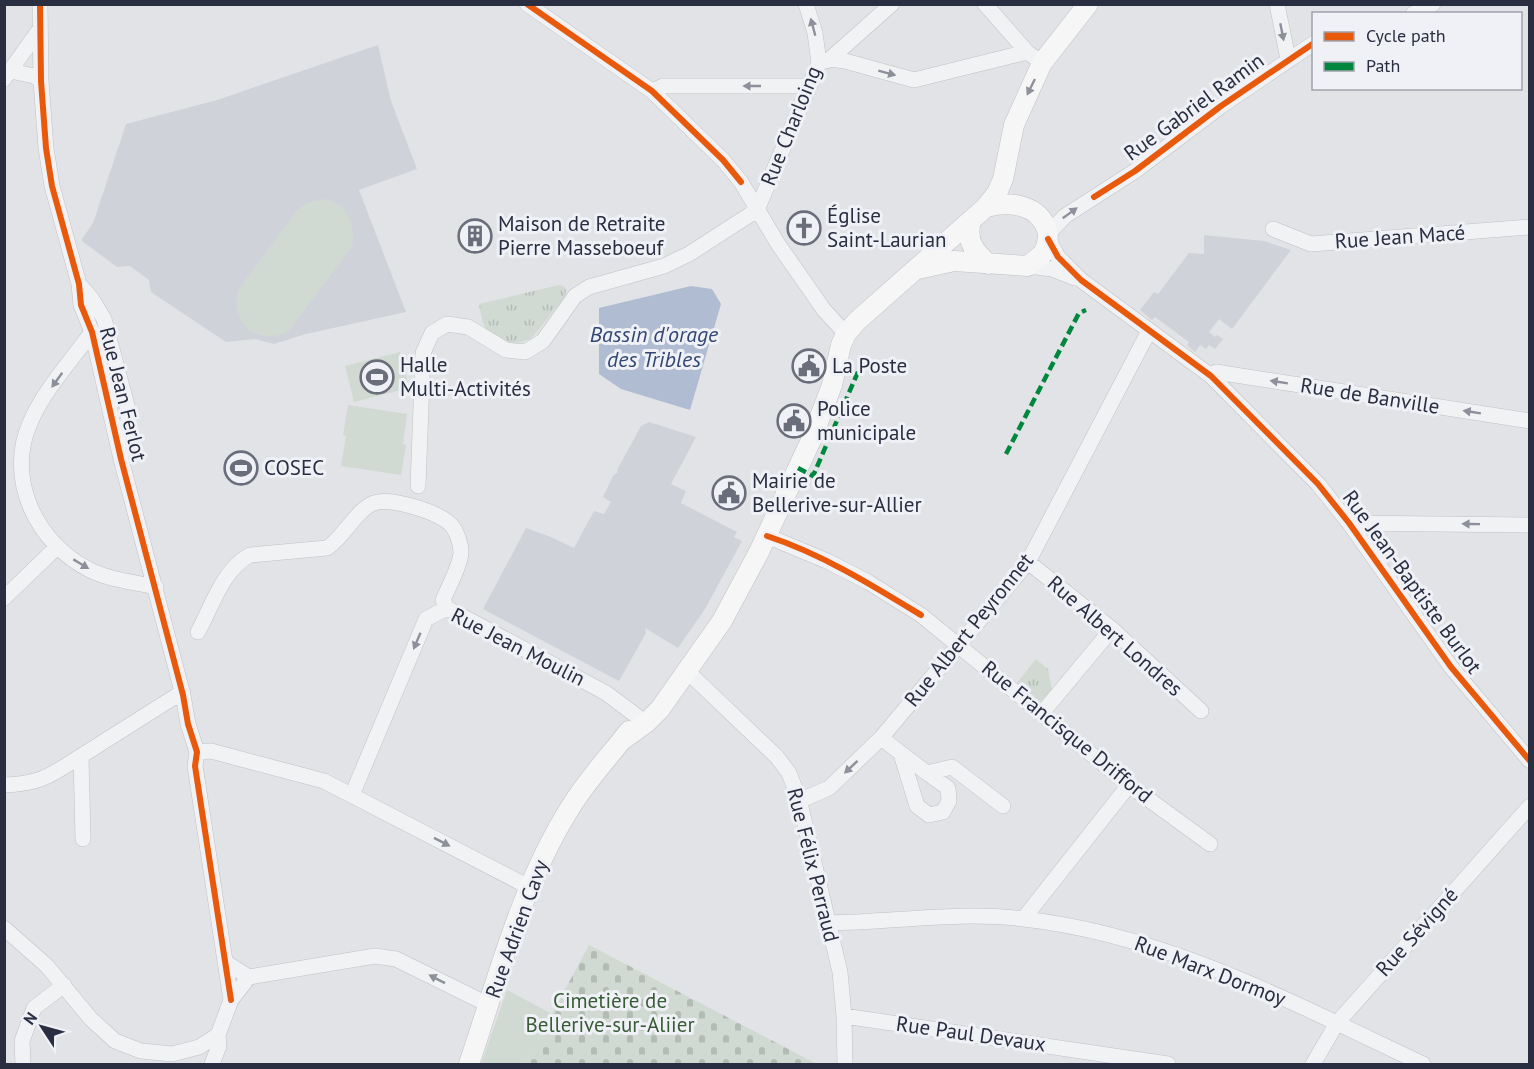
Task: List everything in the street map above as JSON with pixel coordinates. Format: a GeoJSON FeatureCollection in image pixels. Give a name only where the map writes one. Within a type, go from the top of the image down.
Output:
{"type":"FeatureCollection","features":[{"type":"Feature","properties":{"kind":"main road"},"geometry":{"type":"LineString","coordinates":[[846,334],[857,321],[979,214],[997,193],[1003,179],[1014,125],[1035,58],[1088,4]]}},
{"type":"Feature","properties":{"kind":"main road"},"geometry":{"type":"LineString","coordinates":[[918,269],[954,261],[988,264],[1028,266],[1043,253],[1048,237],[1044,221],[1032,210],[1022,206],[1000,204],[979,214],[969,231],[970,241],[974,251],[988,264]]}},
{"type":"Feature","properties":{"kind":"main road","name":"Rue Adrien Cavy"},"geometry":{"type":"LineString","coordinates":[[469,1065],[529,887],[570,807],[621,741],[642,720],[660,709],[722,621],[767,536],[812,438],[846,334]]}},
{"type":"Feature","properties":{"kind":"street","name":"Rue Jean Ferlot"},"geometry":{"type":"LineString","coordinates":[[40,4],[41,75],[46,148],[52,186],[79,284],[81,305],[92,333],[121,459],[197,752],[195,766],[231,1000]]}},
{"type":"Feature","properties":{"kind":"street"},"geometry":{"type":"LineString","coordinates":[[527,4],[652,91],[723,160],[741,182],[757,210],[824,310],[846,334]]}},
{"type":"Feature","properties":{"kind":"street","name":"Rue Charloing"},"geometry":{"type":"LineString","coordinates":[[757,210],[810,86],[825,61],[806,4]]}},
{"type":"Feature","properties":{"kind":"street"},"geometry":{"type":"LineString","coordinates":[[825,61],[892,4]]}},
{"type":"Feature","properties":{"kind":"street"},"geometry":{"type":"LineString","coordinates":[[985,4],[1035,58]]}},
{"type":"Feature","properties":{"kind":"street"},"geometry":{"type":"LineString","coordinates":[[1277,4],[1288,59]]}},
{"type":"Feature","properties":{"kind":"street"},"geometry":{"type":"LineString","coordinates":[[1417,12],[1433,4]]}},
{"type":"Feature","properties":{"kind":"street"},"geometry":{"type":"LineString","coordinates":[[40,29],[12,70],[34,76],[41,75]]}},
{"type":"Feature","properties":{"kind":"street","name":"Rue Gabriel Ramin"},"geometry":{"type":"LineString","coordinates":[[1048,237],[1065,216],[1135,171],[1168,144],[1312,44]]}},
{"type":"Feature","properties":{"kind":"street"},"geometry":{"type":"LineString","coordinates":[[825,61],[845,61],[914,80],[1035,58]]}},
{"type":"Feature","properties":{"kind":"street"},"geometry":{"type":"LineString","coordinates":[[652,91],[663,86],[810,86]]}},
{"type":"Feature","properties":{"kind":"street"},"geometry":{"type":"LineString","coordinates":[[418,486],[423,353],[432,333],[447,324],[468,327],[506,350],[525,352],[543,341],[574,296],[580,292],[664,266],[689,254],[757,210]]}},
{"type":"Feature","properties":{"kind":"street","name":"Rue Jean Macé"},"geometry":{"type":"LineString","coordinates":[[1273,229],[1311,244],[1530,227]]}},
{"type":"Feature","properties":{"kind":"street","name":"Rue Jean-Baptiste Burlot"},"geometry":{"type":"LineString","coordinates":[[1048,237],[1058,257],[1081,280],[1211,376],[1318,484],[1349,523],[1451,667],[1530,761]]}},
{"type":"Feature","properties":{"kind":"street","name":"Rue Jean-Baptiste Burlot"},"geometry":{"type":"LineString","coordinates":[[1028,266],[1052,269],[1081,280]]}},
{"type":"Feature","properties":{"kind":"street","name":"Rue Jean Ferlot"},"geometry":{"type":"LineString","coordinates":[[79,284],[92,299],[104,319],[129,413],[121,459]]}},
{"type":"Feature","properties":{"kind":"street","name":"Rue Albert Peyronnet"},"geometry":{"type":"LineString","coordinates":[[799,798],[806,798],[829,788],[881,738],[1028,562],[1149,331]]}},
{"type":"Feature","properties":{"kind":"street"},"geometry":{"type":"LineString","coordinates":[[92,333],[41,402],[30,422],[23,444],[21,464],[26,495],[38,522],[57,548],[73,560],[101,574],[156,587]]}},
{"type":"Feature","properties":{"kind":"street","name":"Rue de Banville"},"geometry":{"type":"LineString","coordinates":[[1211,376],[1216,372],[1530,421]]}},
{"type":"Feature","properties":{"kind":"street"},"geometry":{"type":"LineString","coordinates":[[198,632],[229,572],[242,559],[250,555],[327,548],[337,541],[367,506],[377,502],[411,505],[453,526],[461,555],[443,600],[447,608]]}},
{"type":"Feature","properties":{"kind":"street"},"geometry":{"type":"LineString","coordinates":[[1349,523],[1530,525]]}},
{"type":"Feature","properties":{"kind":"street","name":"Rue Francisque Drifford"},"geometry":{"type":"LineString","coordinates":[[767,536],[827,561],[868,582],[921,615],[1130,785],[1210,844]]}},
{"type":"Feature","properties":{"kind":"street"},"geometry":{"type":"LineString","coordinates":[[4,598],[57,548]]}},
{"type":"Feature","properties":{"kind":"street","name":"Rue Albert Londres"},"geometry":{"type":"LineString","coordinates":[[1028,562],[1112,629],[1201,711]]}},
{"type":"Feature","properties":{"kind":"street","name":"Rue Jean Moulin"},"geometry":{"type":"LineString","coordinates":[[352,795],[426,619],[447,608],[606,693],[642,720]]}},
{"type":"Feature","properties":{"kind":"street"},"geometry":{"type":"LineString","coordinates":[[1042,713],[1112,629]]}},
{"type":"Feature","properties":{"kind":"street","name":"Rue Félix Perraud"},"geometry":{"type":"LineString","coordinates":[[688,672],[777,757],[789,773],[799,798],[840,972],[844,1016],[844,1065]]}},
{"type":"Feature","properties":{"kind":"street"},"geometry":{"type":"LineString","coordinates":[[4,785],[35,782],[54,774],[177,696],[183,695]]}},
{"type":"Feature","properties":{"kind":"street"},"geometry":{"type":"LineString","coordinates":[[881,738],[948,788],[949,801],[943,812],[929,815],[917,806],[901,753]]}},
{"type":"Feature","properties":{"kind":"street"},"geometry":{"type":"LineString","coordinates":[[197,752],[211,751],[324,781],[529,887]]}},
{"type":"Feature","properties":{"kind":"street"},"geometry":{"type":"LineString","coordinates":[[81,756],[83,839]]}},
{"type":"Feature","properties":{"kind":"street"},"geometry":{"type":"LineString","coordinates":[[927,773],[952,766],[1003,806]]}},
{"type":"Feature","properties":{"kind":"street"},"geometry":{"type":"LineString","coordinates":[[1024,918],[1130,785]]}},
{"type":"Feature","properties":{"kind":"street","name":"Rue Sévigné"},"geometry":{"type":"LineString","coordinates":[[1313,1065],[1336,1023],[1530,806]]}},
{"type":"Feature","properties":{"kind":"street","name":"Rue Marx Dormoy"},"geometry":{"type":"LineString","coordinates":[[829,923],[938,916],[1024,918],[1111,934],[1160,947],[1227,974],[1423,1065]]}},
{"type":"Feature","properties":{"kind":"street"},"geometry":{"type":"LineString","coordinates":[[4,928],[46,966],[92,1020],[115,1041],[141,1051],[172,1054],[200,1047],[218,1035]]}},
{"type":"Feature","properties":{"kind":"street"},"geometry":{"type":"LineString","coordinates":[[225,962],[249,977],[375,956],[396,958],[489,1005]]}},
{"type":"Feature","properties":{"kind":"street"},"geometry":{"type":"LineString","coordinates":[[212,1065],[219,1046],[218,1035],[231,1000],[249,977]]}},
{"type":"Feature","properties":{"kind":"street"},"geometry":{"type":"LineString","coordinates":[[23,1065],[22,1041],[34,1008],[64,985]]}},
{"type":"Feature","properties":{"kind":"street","name":"Rue Paul Devaux"},"geometry":{"type":"LineString","coordinates":[[844,1016],[1168,1065]]}},
{"type":"Feature","properties":{"kind":"shaded area"},"geometry":{"type":"Polygon","coordinates":[[[378,45],[391,101],[417,169],[359,190],[406,312],[306,334],[274,344],[255,339],[226,342],[151,292],[149,280],[130,266],[117,267],[82,241],[93,223],[126,124],[217,100],[378,45]]]}},
{"type":"Feature","properties":{"kind":"shaded area"},"geometry":{"type":"Polygon","coordinates":[[[1204,235],[1264,241],[1291,250],[1232,329],[1219,319],[1209,332],[1223,339],[1215,349],[1209,345],[1206,349],[1200,345],[1195,352],[1187,345],[1189,342],[1155,317],[1152,320],[1140,310],[1154,292],[1158,294],[1189,253],[1204,254],[1204,235]]]}},
{"type":"Feature","properties":{"kind":"shaded area"},"geometry":{"type":"Polygon","coordinates":[[[649,422],[696,437],[671,484],[686,491],[681,503],[737,532],[734,537],[742,541],[705,609],[678,648],[645,628],[646,633],[619,681],[483,609],[526,528],[574,548],[594,511],[604,514],[611,502],[603,497],[613,476],[618,472],[641,426],[649,422]]]}},
{"type":"Feature","properties":{"kind":"green space"},"geometry":{"type":"Polygon","coordinates":[[[325,199],[339,206],[349,217],[353,231],[352,247],[289,331],[266,336],[256,334],[248,329],[238,312],[239,289],[297,210],[307,203],[325,199]]]}},
{"type":"Feature","properties":{"kind":"green space"},"geometry":{"type":"Polygon","coordinates":[[[559,285],[566,289],[565,297],[531,339],[510,345],[491,334],[484,326],[479,304],[559,285]]]}},
{"type":"Feature","properties":{"kind":"green space","name":"Halle Multi-Activités"},"geometry":{"type":"Polygon","coordinates":[[[400,352],[409,388],[354,402],[345,366],[400,352]]]}},
{"type":"Feature","properties":{"kind":"green space"},"geometry":{"type":"Polygon","coordinates":[[[348,405],[407,414],[403,444],[406,445],[401,475],[341,466],[348,405]]]}},
{"type":"Feature","properties":{"kind":"green space"},"geometry":{"type":"Polygon","coordinates":[[[1036,659],[1048,669],[1052,689],[1041,702],[1017,683],[1036,659]]]}},
{"type":"Feature","properties":{"kind":"green space","name":"Cimetière de Bellerive-sur-Aliier"},"geometry":{"type":"Polygon","coordinates":[[[589,945],[817,1064],[525,1064],[589,945]]]}},
{"type":"Feature","properties":{"kind":"green space"},"geometry":{"type":"Polygon","coordinates":[[[507,990],[552,1014],[525,1064],[481,1064],[507,990]]]}},
{"type":"Feature","properties":{"kind":"water","name":"Bassin d'orage des Tribles"},"geometry":{"type":"Polygon","coordinates":[[[691,286],[712,289],[721,304],[690,410],[621,389],[599,374],[599,308],[691,286]]]}},
{"type":"Feature","properties":{"kind":"marked path"},"geometry":{"type":"LineString","coordinates":[[1006,454],[1079,313],[1086,310]]}},
{"type":"Feature","properties":{"kind":"marked path"},"geometry":{"type":"LineString","coordinates":[[798,468],[813,476],[864,358]]}},
{"type":"Feature","properties":{"kind":"cycle path"},"geometry":{"type":"LineString","coordinates":[[40,4],[41,81],[46,148],[52,186],[79,284],[81,305],[92,332],[121,459],[197,752],[195,766],[231,1000]]}},
{"type":"Feature","properties":{"kind":"cycle path"},"geometry":{"type":"LineString","coordinates":[[527,4],[652,91],[723,160],[741,182]]}},
{"type":"Feature","properties":{"kind":"cycle path"},"geometry":{"type":"LineString","coordinates":[[1094,197],[1135,171],[1221,106],[1312,44]]}},
{"type":"Feature","properties":{"kind":"cycle path"},"geometry":{"type":"LineString","coordinates":[[1048,239],[1058,257],[1081,280],[1211,376],[1318,484],[1349,523],[1451,667],[1530,761]]}},
{"type":"Feature","properties":{"kind":"cycle path"},"geometry":{"type":"LineString","coordinates":[[767,536],[827,561],[921,615]]}},
{"type":"Feature","properties":{"kind":"place","name":"Église Saint-Laurian"},"geometry":{"type":"Point","coordinates":[804,228]}},
{"type":"Feature","properties":{"kind":"place","name":"Maison de Retraite Pierre Masseboeuf"},"geometry":{"type":"Point","coordinates":[475,236]}},
{"type":"Feature","properties":{"kind":"place","name":"La Poste"},"geometry":{"type":"Point","coordinates":[809,366]}},
{"type":"Feature","properties":{"kind":"place","name":"Halle Multi-Activités"},"geometry":{"type":"Point","coordinates":[377,377]}},
{"type":"Feature","properties":{"kind":"place","name":"Police municipale"},"geometry":{"type":"Point","coordinates":[794,421]}},
{"type":"Feature","properties":{"kind":"place","name":"COSEC"},"geometry":{"type":"Point","coordinates":[241,468]}},
{"type":"Feature","properties":{"kind":"place","name":"Mairie de Bellerive-sur-Allier"},"geometry":{"type":"Point","coordinates":[729,493]}}]}
